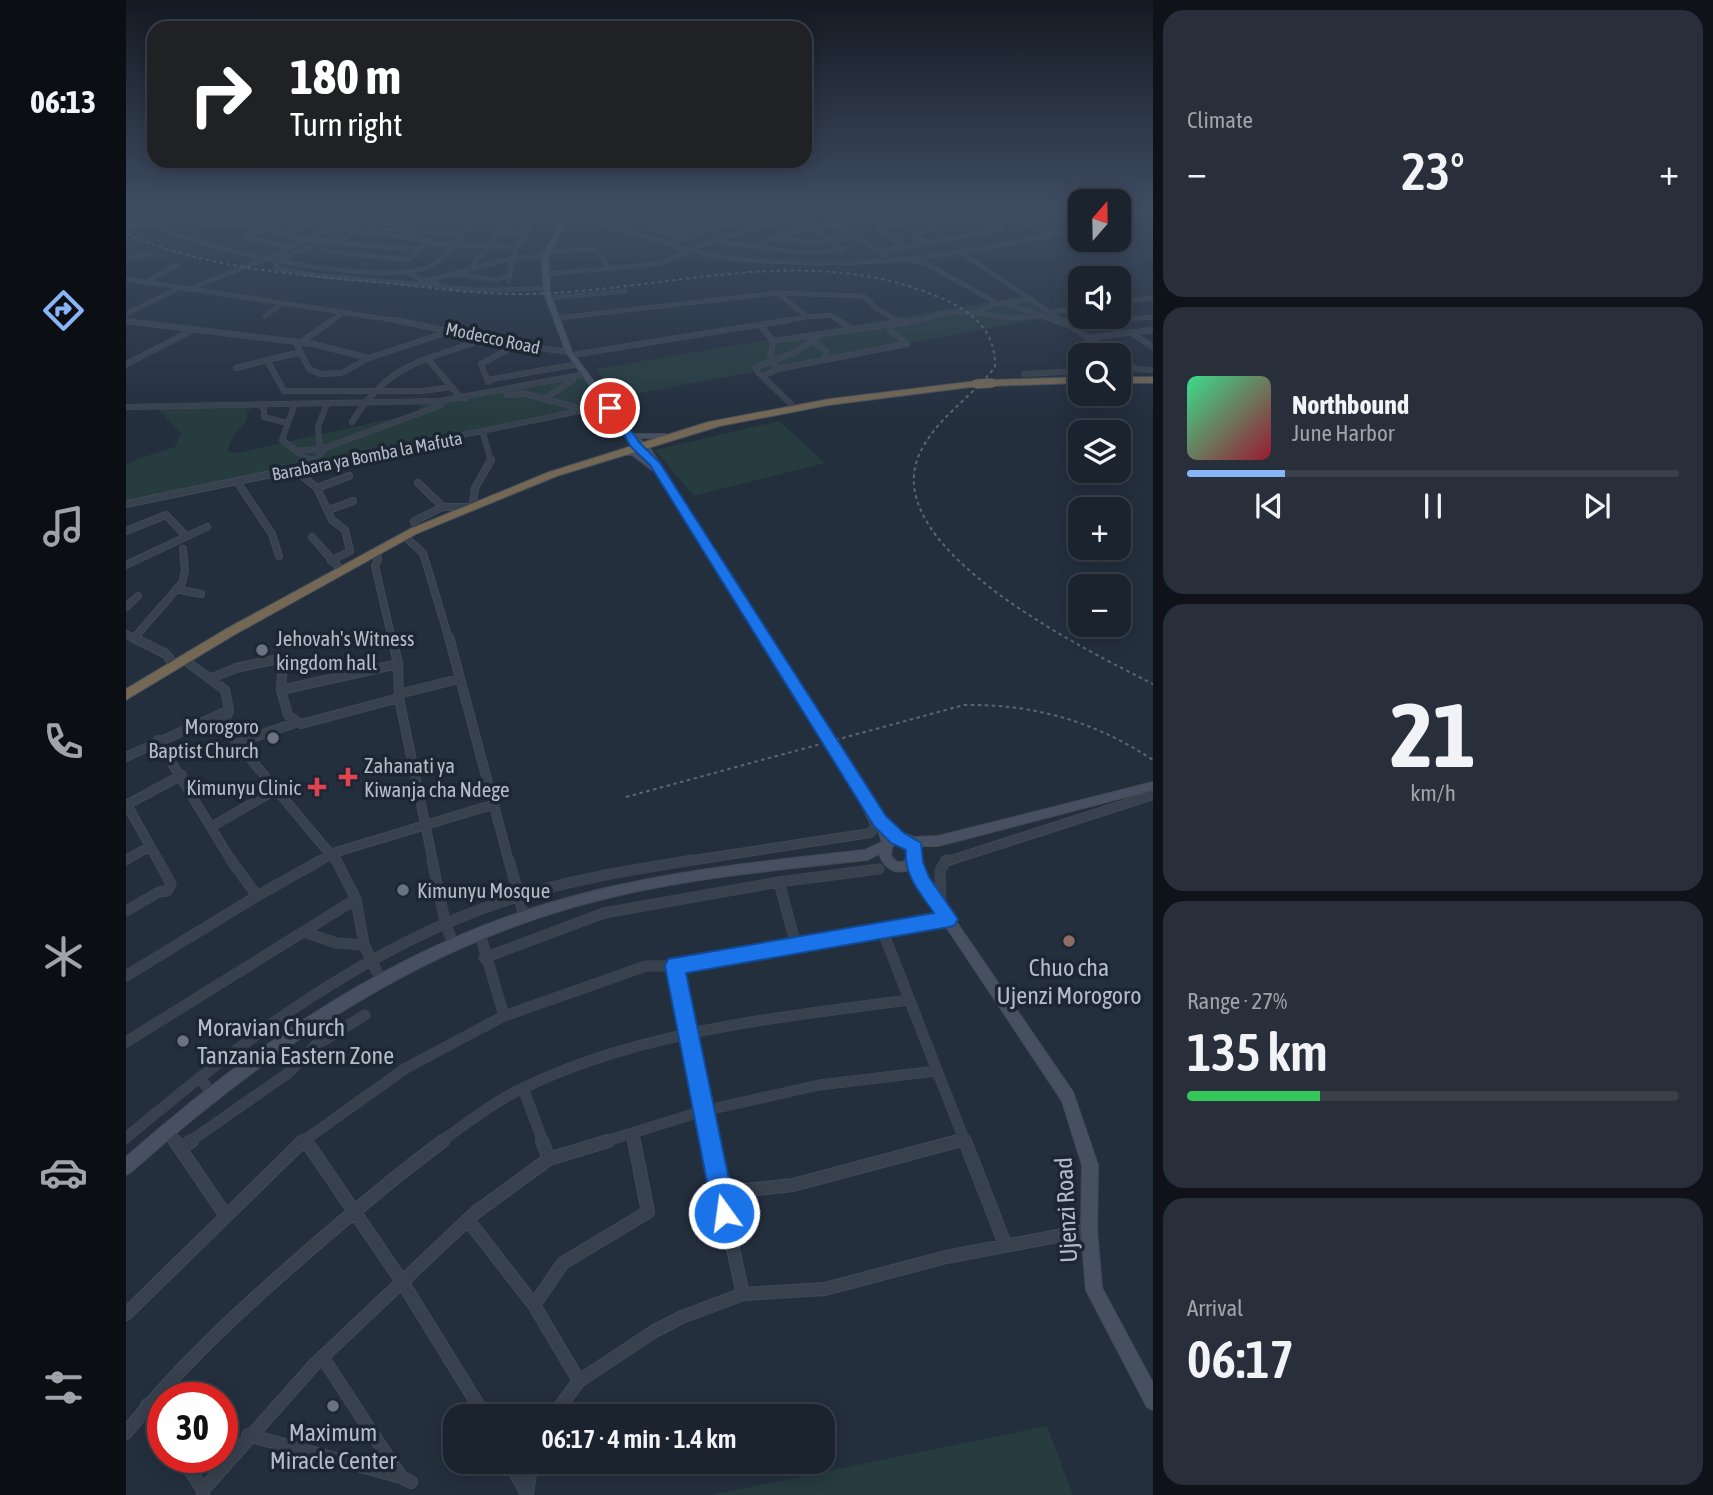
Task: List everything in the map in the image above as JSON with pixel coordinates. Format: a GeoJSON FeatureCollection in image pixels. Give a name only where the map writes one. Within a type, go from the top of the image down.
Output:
{"type":"FeatureCollection","features":[{"type":"Feature","properties":{"kind":"highway"},"geometry":{"type":"LineString","coordinates":[[126,695],[404,536],[470,506],[636,441],[795,408],[875,395],[976,384],[1068,380]]}},
{"type":"Feature","properties":{"kind":"highway"},"geometry":{"type":"LineString","coordinates":[[1131,380],[1153,380]]}},
{"type":"Feature","properties":{"kind":"highway"},"geometry":{"type":"LineString","coordinates":[[582,464],[618,453],[636,441],[716,424]]}},
{"type":"Feature","properties":{"kind":"street","name":"Modecco Road"},"geometry":{"type":"LineString","coordinates":[[126,279],[454,330],[571,354],[830,315],[854,330]]}},
{"type":"Feature","properties":{"kind":"street"},"geometry":{"type":"LineString","coordinates":[[145,283],[152,279]]}},
{"type":"Feature","properties":{"kind":"street"},"geometry":{"type":"LineString","coordinates":[[187,290],[207,279]]}},
{"type":"Feature","properties":{"kind":"street"},"geometry":{"type":"LineString","coordinates":[[358,279],[475,289],[547,288]]}},
{"type":"Feature","properties":{"kind":"street"},"geometry":{"type":"LineString","coordinates":[[417,279],[431,285]]}},
{"type":"Feature","properties":{"kind":"street"},"geometry":{"type":"LineString","coordinates":[[422,282],[436,279]]}},
{"type":"Feature","properties":{"kind":"street"},"geometry":{"type":"LineString","coordinates":[[506,287],[507,279]]}},
{"type":"Feature","properties":{"kind":"street"},"geometry":{"type":"LineString","coordinates":[[546,279],[571,354],[656,467],[847,767],[894,849],[922,882]]}},
{"type":"Feature","properties":{"kind":"street"},"geometry":{"type":"LineString","coordinates":[[953,279],[997,303],[1024,309],[1065,324],[1153,317]]}},
{"type":"Feature","properties":{"kind":"street"},"geometry":{"type":"LineString","coordinates":[[1002,279],[1095,343]]}},
{"type":"Feature","properties":{"kind":"street"},"geometry":{"type":"LineString","coordinates":[[126,314],[178,289]]}},
{"type":"Feature","properties":{"kind":"street"},"geometry":{"type":"LineString","coordinates":[[550,298],[625,291]]}},
{"type":"Feature","properties":{"kind":"street"},"geometry":{"type":"LineString","coordinates":[[558,318],[778,293],[864,296],[876,310],[893,315],[904,324]]}},
{"type":"Feature","properties":{"kind":"street"},"geometry":{"type":"LineString","coordinates":[[778,293],[807,317]]}},
{"type":"Feature","properties":{"kind":"street"},"geometry":{"type":"LineString","coordinates":[[1131,301],[1153,298]]}},
{"type":"Feature","properties":{"kind":"street"},"geometry":{"type":"LineString","coordinates":[[1006,304],[1033,299]]}},
{"type":"Feature","properties":{"kind":"street"},"geometry":{"type":"LineString","coordinates":[[265,316],[283,303]]}},
{"type":"Feature","properties":{"kind":"street"},"geometry":{"type":"LineString","coordinates":[[974,313],[997,303]]}},
{"type":"Feature","properties":{"kind":"street"},"geometry":{"type":"LineString","coordinates":[[1024,309],[1046,309]]}},
{"type":"Feature","properties":{"kind":"street"},"geometry":{"type":"LineString","coordinates":[[773,341],[815,340],[854,330],[892,328],[949,313],[1019,318],[1068,310]]}},
{"type":"Feature","properties":{"kind":"street"},"geometry":{"type":"LineString","coordinates":[[342,373],[320,374],[309,369],[298,353],[299,343],[344,312]]}},
{"type":"Feature","properties":{"kind":"street"},"geometry":{"type":"LineString","coordinates":[[126,321],[299,343],[369,358]]}},
{"type":"Feature","properties":{"kind":"street"},"geometry":{"type":"LineString","coordinates":[[760,325],[773,341],[774,365]]}},
{"type":"Feature","properties":{"kind":"street"},"geometry":{"type":"LineString","coordinates":[[758,373],[756,367],[824,359],[906,344],[892,328]]}},
{"type":"Feature","properties":{"kind":"street"},"geometry":{"type":"LineString","coordinates":[[126,364],[193,330]]}},
{"type":"Feature","properties":{"kind":"street"},"geometry":{"type":"LineString","coordinates":[[329,391],[342,373],[369,358],[454,330]]}},
{"type":"Feature","properties":{"kind":"street"},"geometry":{"type":"LineString","coordinates":[[1087,338],[1153,330]]}},
{"type":"Feature","properties":{"kind":"street"},"geometry":{"type":"LineString","coordinates":[[1130,332],[1153,347]]}},
{"type":"Feature","properties":{"kind":"street"},"geometry":{"type":"LineString","coordinates":[[352,422],[370,391],[394,371],[487,338]]}},
{"type":"Feature","properties":{"kind":"street"},"geometry":{"type":"LineString","coordinates":[[815,340],[826,351],[824,359]]}},
{"type":"Feature","properties":{"kind":"street"},"geometry":{"type":"LineString","coordinates":[[795,408],[762,376],[784,357],[815,340]]}},
{"type":"Feature","properties":{"kind":"street"},"geometry":{"type":"LineString","coordinates":[[493,391],[481,364],[517,345]]}},
{"type":"Feature","properties":{"kind":"street"},"geometry":{"type":"LineString","coordinates":[[236,368],[298,353]]}},
{"type":"Feature","properties":{"kind":"street"},"geometry":{"type":"LineString","coordinates":[[428,359],[461,398]]}},
{"type":"Feature","properties":{"kind":"street"},"geometry":{"type":"LineString","coordinates":[[267,360],[284,391]]}},
{"type":"Feature","properties":{"kind":"street"},"geometry":{"type":"LineString","coordinates":[[487,380],[578,364]]}},
{"type":"Feature","properties":{"kind":"street"},"geometry":{"type":"LineString","coordinates":[[1131,366],[1136,369]]}},
{"type":"Feature","properties":{"kind":"street"},"geometry":{"type":"LineString","coordinates":[[1131,369],[1153,370]]}},
{"type":"Feature","properties":{"kind":"street"},"geometry":{"type":"LineString","coordinates":[[1024,374],[1068,372]]}},
{"type":"Feature","properties":{"kind":"street"},"geometry":{"type":"LineString","coordinates":[[293,451],[320,450],[449,401],[586,374]]}},
{"type":"Feature","properties":{"kind":"street"},"geometry":{"type":"LineString","coordinates":[[549,401],[547,397],[552,391],[575,377]]}},
{"type":"Feature","properties":{"kind":"street"},"geometry":{"type":"LineString","coordinates":[[546,383],[552,391]]}},
{"type":"Feature","properties":{"kind":"street"},"geometry":{"type":"LineString","coordinates":[[272,405],[284,391],[452,387]]}},
{"type":"Feature","properties":{"kind":"street"},"geometry":{"type":"LineString","coordinates":[[514,389],[585,410]]}},
{"type":"Feature","properties":{"kind":"street"},"geometry":{"type":"LineString","coordinates":[[461,398],[525,394]]}},
{"type":"Feature","properties":{"kind":"street"},"geometry":{"type":"LineString","coordinates":[[126,407],[294,406],[449,401]]}},
{"type":"Feature","properties":{"kind":"street"},"geometry":{"type":"LineString","coordinates":[[410,415],[413,403]]}},
{"type":"Feature","properties":{"kind":"street"},"geometry":{"type":"LineString","coordinates":[[259,405],[264,408],[264,417],[287,423]]}},
{"type":"Feature","properties":{"kind":"street"},"geometry":{"type":"LineString","coordinates":[[294,406],[282,440],[311,464],[320,450],[318,427],[326,405]]}},
{"type":"Feature","properties":{"kind":"street","name":"Barabara ya Bomba la Mafuta"},"geometry":{"type":"LineString","coordinates":[[126,504],[239,483],[311,464],[483,433],[608,405]]}},
{"type":"Feature","properties":{"kind":"street"},"geometry":{"type":"LineString","coordinates":[[126,415],[138,407]]}},
{"type":"Feature","properties":{"kind":"street"},"geometry":{"type":"LineString","coordinates":[[417,530],[414,521],[443,507],[470,506],[481,473],[491,463],[483,433]]}},
{"type":"Feature","properties":{"kind":"street"},"geometry":{"type":"LineString","coordinates":[[618,453],[634,453],[656,467]]}},
{"type":"Feature","properties":{"kind":"street"},"geometry":{"type":"LineString","coordinates":[[294,469],[317,488],[332,520],[345,530],[350,551],[331,561]]}},
{"type":"Feature","properties":{"kind":"street"},"geometry":{"type":"LineString","coordinates":[[317,488],[349,477]]}},
{"type":"Feature","properties":{"kind":"street"},"geometry":{"type":"LineString","coordinates":[[239,483],[272,534],[279,556]]}},
{"type":"Feature","properties":{"kind":"street"},"geometry":{"type":"LineString","coordinates":[[418,484],[443,507]]}},
{"type":"Feature","properties":{"kind":"street"},"geometry":{"type":"LineString","coordinates":[[126,497],[135,502]]}},
{"type":"Feature","properties":{"kind":"street"},"geometry":{"type":"LineString","coordinates":[[329,510],[353,501]]}},
{"type":"Feature","properties":{"kind":"street"},"geometry":{"type":"LineString","coordinates":[[126,531],[166,515],[185,535]]}},
{"type":"Feature","properties":{"kind":"street"},"geometry":{"type":"LineString","coordinates":[[126,565],[206,527]]}},
{"type":"Feature","properties":{"kind":"street"},"geometry":{"type":"LineString","coordinates":[[404,536],[423,553],[452,647],[524,916]]}},
{"type":"Feature","properties":{"kind":"street"},"geometry":{"type":"LineString","coordinates":[[312,537],[341,570]]}},
{"type":"Feature","properties":{"kind":"street"},"geometry":{"type":"LineString","coordinates":[[183,549],[185,571],[176,589],[130,636],[212,678],[225,690],[229,710],[223,726],[333,853],[356,900],[364,945],[382,982]]}},
{"type":"Feature","properties":{"kind":"street"},"geometry":{"type":"LineString","coordinates":[[375,551],[377,559],[374,566],[398,664],[399,696],[446,926],[454,945]]}},
{"type":"Feature","properties":{"kind":"street"},"geometry":{"type":"LineString","coordinates":[[176,589],[201,594]]}},
{"type":"Feature","properties":{"kind":"street"},"geometry":{"type":"LineString","coordinates":[[126,607],[138,596]]}},
{"type":"Feature","properties":{"kind":"street"},"geometry":{"type":"LineString","coordinates":[[212,678],[236,668],[278,659],[283,663],[283,707],[295,723]]}},
{"type":"Feature","properties":{"kind":"street"},"geometry":{"type":"LineString","coordinates":[[281,690],[398,664]]}},
{"type":"Feature","properties":{"kind":"street"},"geometry":{"type":"LineString","coordinates":[[237,743],[295,723],[459,679]]}},
{"type":"Feature","properties":{"kind":"street"},"geometry":{"type":"LineString","coordinates":[[126,757],[158,740],[229,710]]}},
{"type":"Feature","properties":{"kind":"street"},"geometry":{"type":"LineString","coordinates":[[158,740],[182,775],[240,875],[257,896]]}},
{"type":"Feature","properties":{"kind":"street"},"geometry":{"type":"LineString","coordinates":[[130,1163],[126,1138],[200,1077],[372,961],[446,926],[517,897],[609,876],[870,833],[876,826],[847,767]]}},
{"type":"Feature","properties":{"kind":"street"},"geometry":{"type":"LineString","coordinates":[[126,911],[159,892],[167,891],[172,884],[127,805],[182,775]]}},
{"type":"Feature","properties":{"kind":"street"},"geometry":{"type":"LineString","coordinates":[[130,1163],[211,1094],[324,1015],[454,945],[524,916],[692,875],[867,855],[938,841],[1153,786]]}},
{"type":"Feature","properties":{"kind":"street"},"geometry":{"type":"LineString","coordinates":[[211,827],[277,789]]}},
{"type":"Feature","properties":{"kind":"street"},"geometry":{"type":"LineString","coordinates":[[126,1314],[305,1139],[406,1068],[504,1016],[646,966],[675,966],[883,932],[945,912],[940,871],[946,860],[1153,795]]}},
{"type":"Feature","properties":{"kind":"street"},"geometry":{"type":"LineString","coordinates":[[126,976],[333,853],[495,804]]}},
{"type":"Feature","properties":{"kind":"street"},"geometry":{"type":"LineString","coordinates":[[915,859],[938,841]]}},
{"type":"Feature","properties":{"kind":"street"},"geometry":{"type":"LineString","coordinates":[[126,860],[149,847]]}},
{"type":"Feature","properties":{"kind":"street"},"geometry":{"type":"LineString","coordinates":[[894,849],[915,859],[922,882]]}},
{"type":"Feature","properties":{"kind":"street"},"geometry":{"type":"LineString","coordinates":[[894,849],[915,859]]}},
{"type":"Feature","properties":{"kind":"street"},"geometry":{"type":"LineString","coordinates":[[484,958],[604,913],[779,882],[878,869]]}},
{"type":"Feature","properties":{"kind":"street"},"geometry":{"type":"LineString","coordinates":[[609,876],[614,893]]}},
{"type":"Feature","properties":{"kind":"street"},"geometry":{"type":"LineString","coordinates":[[779,882],[796,945]]}},
{"type":"Feature","properties":{"kind":"street","name":"Ujenzi Road"},"geometry":{"type":"LineString","coordinates":[[922,882],[945,912],[1013,1020],[1068,1097],[1081,1129],[1090,1165],[1089,1230],[1094,1290],[1153,1401]]}},
{"type":"Feature","properties":{"kind":"street"},"geometry":{"type":"LineString","coordinates":[[126,1042],[356,900]]}},
{"type":"Feature","properties":{"kind":"street"},"geometry":{"type":"LineString","coordinates":[[304,932],[336,943],[364,945]]}},
{"type":"Feature","properties":{"kind":"street"},"geometry":{"type":"LineString","coordinates":[[883,932],[1005,1244]]}},
{"type":"Feature","properties":{"kind":"street"},"geometry":{"type":"LineString","coordinates":[[480,934],[484,958],[504,1016]]}},
{"type":"Feature","properties":{"kind":"street"},"geometry":{"type":"LineString","coordinates":[[675,966],[719,1194],[743,1294]]}},
{"type":"Feature","properties":{"kind":"street"},"geometry":{"type":"LineString","coordinates":[[169,1382],[222,1328],[415,1159],[523,1088],[605,1056],[687,1034],[908,1000]]}},
{"type":"Feature","properties":{"kind":"street"},"geometry":{"type":"LineString","coordinates":[[181,1148],[287,1074],[316,1045],[365,1015]]}},
{"type":"Feature","properties":{"kind":"street"},"geometry":{"type":"LineString","coordinates":[[191,1473],[203,1492],[248,1434],[401,1280],[468,1220],[549,1159],[703,1111],[819,1085],[936,1071]]}},
{"type":"Feature","properties":{"kind":"street"},"geometry":{"type":"LineString","coordinates":[[200,1077],[211,1094]]}},
{"type":"Feature","properties":{"kind":"street"},"geometry":{"type":"LineString","coordinates":[[523,1088],[549,1159]]}},
{"type":"Feature","properties":{"kind":"street"},"geometry":{"type":"LineString","coordinates":[[168,1130],[226,1216]]}},
{"type":"Feature","properties":{"kind":"street"},"geometry":{"type":"LineString","coordinates":[[534,1305],[564,1263],[636,1222],[648,1212],[632,1133]]}},
{"type":"Feature","properties":{"kind":"street"},"geometry":{"type":"LineString","coordinates":[[305,1139],[401,1280],[478,1404]]}},
{"type":"Feature","properties":{"kind":"street"},"geometry":{"type":"LineString","coordinates":[[719,1194],[793,1185],[964,1139]]}},
{"type":"Feature","properties":{"kind":"street"},"geometry":{"type":"LineString","coordinates":[[468,1220],[534,1305],[579,1381]]}},
{"type":"Feature","properties":{"kind":"street"},"geometry":{"type":"LineString","coordinates":[[562,1404],[579,1381],[653,1332],[682,1317],[743,1294],[825,1289],[1005,1244],[1089,1230]]}},
{"type":"Feature","properties":{"kind":"street"},"geometry":{"type":"LineString","coordinates":[[248,1434],[406,1480],[323,1358]]}},
{"type":"Feature","properties":{"kind":"street"},"geometry":{"type":"LineString","coordinates":[[126,1433],[147,1405]]}},
{"type":"Feature","properties":{"kind":"street"},"geometry":{"type":"LineString","coordinates":[[516,1474],[527,1494]]}},
{"type":"Feature","properties":{"kind":"street"},"geometry":{"type":"LineString","coordinates":[[527,1494],[530,1474]]}},
{"type":"Feature","properties":{"kind":"green space"},"geometry":{"type":"Polygon","coordinates":[[[1025,296],[1056,316],[618,397],[595,369],[1025,296]]]}},
{"type":"Feature","properties":{"kind":"green space"},"geometry":{"type":"Polygon","coordinates":[[[585,376],[602,404],[126,503],[126,466],[137,459],[175,447],[181,433],[157,408],[254,407],[247,411],[247,421],[230,442],[228,451],[237,453],[417,413],[421,405],[585,376]]]}},
{"type":"Feature","properties":{"kind":"green space"},"geometry":{"type":"Polygon","coordinates":[[[779,421],[825,463],[694,496],[655,450],[779,421]]]}},
{"type":"Feature","properties":{"kind":"green space"},"geometry":{"type":"Polygon","coordinates":[[[1047,1426],[1073,1495],[711,1495],[813,1474],[835,1474],[835,1470],[1047,1426]]]}},
{"type":"Feature","properties":{"kind":"railway"},"geometry":{"type":"LineString","coordinates":[[339,279],[499,294],[570,292],[686,279]]}},
{"type":"Feature","properties":{"kind":"railway"},"geometry":{"type":"LineString","coordinates":[[877,279],[936,296],[959,307],[985,331],[994,353],[995,367],[934,431],[919,455],[915,491],[929,526],[958,560],[997,593],[1084,648],[1153,684]]}},
{"type":"Feature","properties":{"kind":"railway"},"geometry":{"type":"LineString","coordinates":[[626,797],[964,705],[1015,708],[1063,718],[1108,735],[1153,760]]}},
{"type":"Feature","properties":{"kind":"place","name":"Jehovah's Witness kingdom hall"},"geometry":{"type":"Point","coordinates":[262,650]}},
{"type":"Feature","properties":{"kind":"place","name":"Morogoro Baptist Church"},"geometry":{"type":"Point","coordinates":[273,738]}},
{"type":"Feature","properties":{"kind":"place","name":"Zahanati ya Kiwanja cha Ndege"},"geometry":{"type":"Point","coordinates":[348,777]}},
{"type":"Feature","properties":{"kind":"place","name":"Kimunyu Clinic"},"geometry":{"type":"Point","coordinates":[317,787]}},
{"type":"Feature","properties":{"kind":"place","name":"Kimunyu Mosque"},"geometry":{"type":"Point","coordinates":[403,890]}},
{"type":"Feature","properties":{"kind":"place","name":"Chuo cha Ujenzi Morogoro"},"geometry":{"type":"Point","coordinates":[1069,941]}},
{"type":"Feature","properties":{"kind":"place","name":"Moravian Church Tanzania Eastern Zone"},"geometry":{"type":"Point","coordinates":[183,1041]}},
{"type":"Feature","properties":{"kind":"place","name":"Maximum Miracle Center"},"geometry":{"type":"Point","coordinates":[333,1406]}},
{"type":"Feature","properties":{"kind":"route"},"geometry":{"type":"LineString","coordinates":[[610,408],[635,444],[654,463],[880,821],[898,838],[909,842],[915,848],[917,855],[914,862],[922,882],[949,919],[675,966],[724,1213]]}}]}
